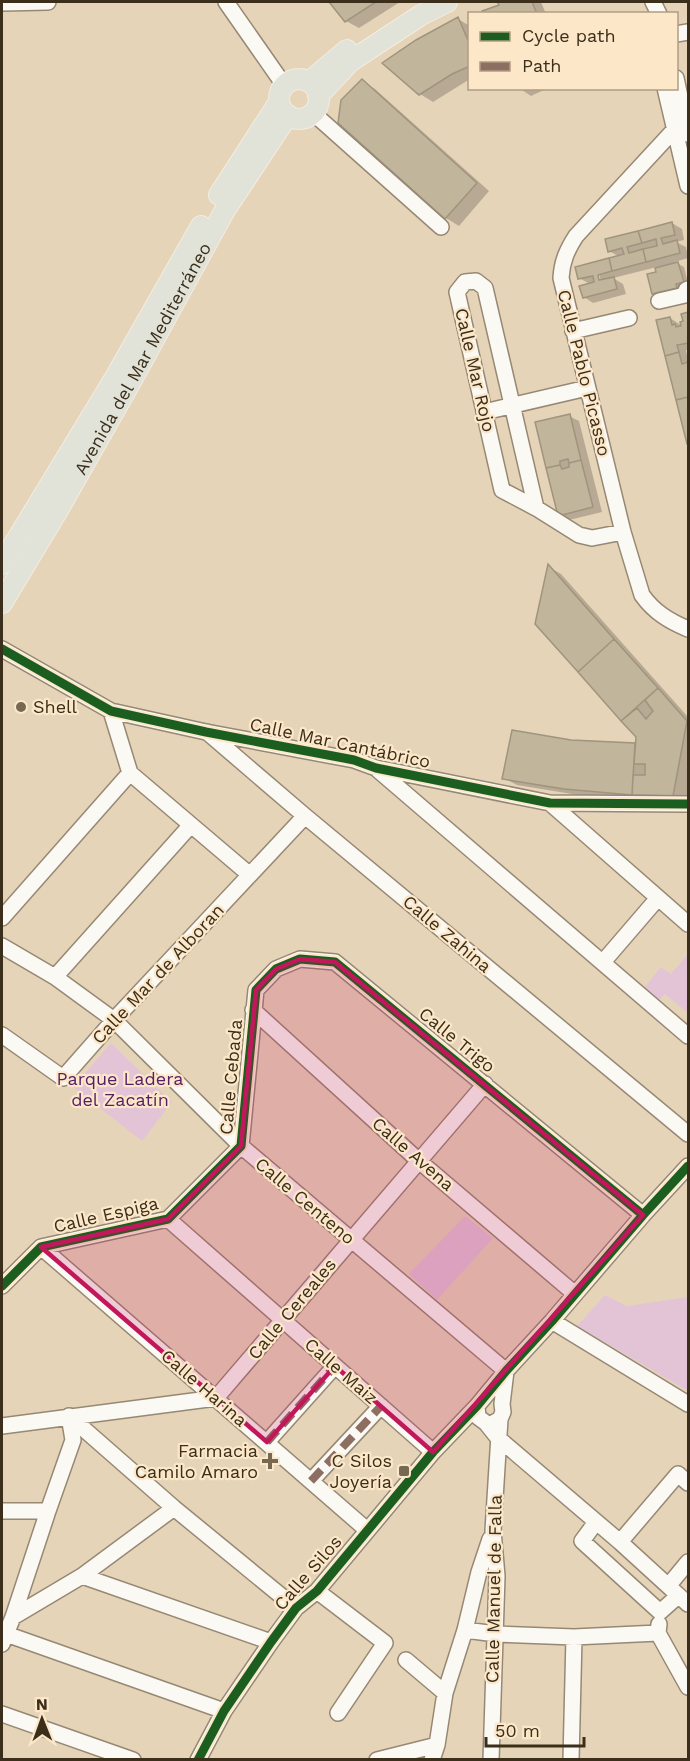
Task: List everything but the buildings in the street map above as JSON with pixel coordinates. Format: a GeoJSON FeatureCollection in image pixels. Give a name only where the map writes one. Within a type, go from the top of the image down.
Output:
{"type":"FeatureCollection","features":[{"type":"Feature","properties":{"kind":"main road"},"geometry":{"type":"LineString","coordinates":[[313,97],[296,79],[284,100],[301,118],[313,97],[357,41],[422,2]]}},
{"type":"Feature","properties":{"kind":"main road"},"geometry":{"type":"LineString","coordinates":[[313,97],[351,61],[421,15],[447,2]]}},
{"type":"Feature","properties":{"kind":"main road","name":"Avenida del Mar Mediterráneo"},"geometry":{"type":"LineString","coordinates":[[2,564],[116,376],[213,203],[284,100]]}},
{"type":"Feature","properties":{"kind":"main road","name":"Avenida del Mar Mediterráneo"},"geometry":{"type":"LineString","coordinates":[[2,603],[124,394],[284,100]]}},
{"type":"Feature","properties":{"kind":"street"},"geometry":{"type":"LineString","coordinates":[[2,3],[48,2]]}},
{"type":"Feature","properties":{"kind":"street"},"geometry":{"type":"LineString","coordinates":[[226,2],[284,100]]}},
{"type":"Feature","properties":{"kind":"street"},"geometry":{"type":"LineString","coordinates":[[678,75],[688,111]]}},
{"type":"Feature","properties":{"kind":"street"},"geometry":{"type":"LineString","coordinates":[[666,90],[681,132]]}},
{"type":"Feature","properties":{"kind":"street"},"geometry":{"type":"LineString","coordinates":[[677,90],[688,186]]}},
{"type":"Feature","properties":{"kind":"street"},"geometry":{"type":"LineString","coordinates":[[313,97],[441,227]]}},
{"type":"Feature","properties":{"kind":"street","name":"Calle Pablo Picasso"},"geometry":{"type":"LineString","coordinates":[[681,132],[576,236],[564,255],[561,278],[623,532],[642,595],[660,614],[688,629]]}},
{"type":"Feature","properties":{"kind":"street","name":"Calle Mar Rojo"},"geometry":{"type":"LineString","coordinates":[[536,508],[484,288],[476,281],[465,282],[457,292],[502,490],[579,535],[592,538],[623,532]]}},
{"type":"Feature","properties":{"kind":"street"},"geometry":{"type":"LineString","coordinates":[[659,301],[685,295],[688,289]]}},
{"type":"Feature","properties":{"kind":"street"},"geometry":{"type":"LineString","coordinates":[[573,331],[629,318]]}},
{"type":"Feature","properties":{"kind":"street","name":"Calle Mar Rojo"},"geometry":{"type":"LineString","coordinates":[[484,412],[587,388]]}},
{"type":"Feature","properties":{"kind":"street","name":"Calle Mar Cantábrico"},"geometry":{"type":"LineString","coordinates":[[2,649],[111,711],[206,732],[354,760],[376,768],[550,803],[688,804]]}},
{"type":"Feature","properties":{"kind":"street"},"geometry":{"type":"LineString","coordinates":[[111,711],[130,773],[250,875]]}},
{"type":"Feature","properties":{"kind":"street","name":"Calle Zahina"},"geometry":{"type":"LineString","coordinates":[[206,732],[688,1134]]}},
{"type":"Feature","properties":{"kind":"street"},"geometry":{"type":"LineString","coordinates":[[376,768],[688,1036]]}},
{"type":"Feature","properties":{"kind":"street"},"geometry":{"type":"LineString","coordinates":[[2,918],[130,773]]}},
{"type":"Feature","properties":{"kind":"street"},"geometry":{"type":"LineString","coordinates":[[550,803],[688,924]]}},
{"type":"Feature","properties":{"kind":"street","name":"Calle Mar de Alboran"},"geometry":{"type":"LineString","coordinates":[[2,1035],[63,1078],[304,816]]}},
{"type":"Feature","properties":{"kind":"street"},"geometry":{"type":"LineString","coordinates":[[55,976],[190,826]]}},
{"type":"Feature","properties":{"kind":"street"},"geometry":{"type":"LineString","coordinates":[[603,962],[658,898]]}},
{"type":"Feature","properties":{"kind":"street","name":"Calle Centeno"},"geometry":{"type":"LineString","coordinates":[[2,946],[55,976],[114,1020],[241,1146],[506,1371]]}},
{"type":"Feature","properties":{"kind":"street","name":"Calle Trigo"},"geometry":{"type":"LineString","coordinates":[[253,1010],[256,990],[276,969],[300,959],[335,962],[643,1215]]}},
{"type":"Feature","properties":{"kind":"street","name":"Calle Cebada"},"geometry":{"type":"LineString","coordinates":[[241,1146],[253,1010]]}},
{"type":"Feature","properties":{"kind":"street","name":"Calle Avena"},"geometry":{"type":"LineString","coordinates":[[253,1010],[419,1161],[575,1294]]}},
{"type":"Feature","properties":{"kind":"street","name":"Calle Cereales"},"geometry":{"type":"LineString","coordinates":[[216,1398],[485,1084]]}},
{"type":"Feature","properties":{"kind":"street","name":"Calle Espiga"},"geometry":{"type":"LineString","coordinates":[[2,1286],[41,1247],[168,1219],[241,1146]]}},
{"type":"Feature","properties":{"kind":"street"},"geometry":{"type":"LineString","coordinates":[[678,1595],[498,1437],[488,1411],[506,1371],[688,1166]]}},
{"type":"Feature","properties":{"kind":"street","name":"Calle Maiz"},"geometry":{"type":"LineString","coordinates":[[168,1219],[433,1452]]}},
{"type":"Feature","properties":{"kind":"street","name":"Calle Harina"},"geometry":{"type":"LineString","coordinates":[[41,1247],[367,1530]]}},
{"type":"Feature","properties":{"kind":"street"},"geometry":{"type":"LineString","coordinates":[[552,1321],[688,1404]]}},
{"type":"Feature","properties":{"kind":"street"},"geometry":{"type":"LineString","coordinates":[[267,1442],[335,1366]]}},
{"type":"Feature","properties":{"kind":"street"},"geometry":{"type":"LineString","coordinates":[[2,1426],[216,1398]]}},
{"type":"Feature","properties":{"kind":"street"},"geometry":{"type":"LineString","coordinates":[[311,1481],[381,1406]]}},
{"type":"Feature","properties":{"kind":"street","name":"Calle Silos"},"geometry":{"type":"LineString","coordinates":[[198,1760],[224,1711],[296,1608],[317,1591],[460,1422],[488,1411]]}},
{"type":"Feature","properties":{"kind":"street"},"geometry":{"type":"LineString","coordinates":[[69,1416],[174,1508],[296,1608]]}},
{"type":"Feature","properties":{"kind":"street"},"geometry":{"type":"LineString","coordinates":[[69,1416],[73,1440],[4,1639],[224,1711]]}},
{"type":"Feature","properties":{"kind":"street","name":"Calle Manuel de Falla"},"geometry":{"type":"LineString","coordinates":[[491,1760],[497,1576],[493,1532],[498,1437]]}},
{"type":"Feature","properties":{"kind":"street"},"geometry":{"type":"LineString","coordinates":[[620,1542],[678,1474],[688,1483]]}},
{"type":"Feature","properties":{"kind":"street"},"geometry":{"type":"LineString","coordinates":[[13,1617],[81,1576],[174,1508]]}},
{"type":"Feature","properties":{"kind":"street"},"geometry":{"type":"LineString","coordinates":[[2,1511],[48,1511]]}},
{"type":"Feature","properties":{"kind":"street"},"geometry":{"type":"LineString","coordinates":[[596,1522],[582,1540],[660,1612]]}},
{"type":"Feature","properties":{"kind":"street"},"geometry":{"type":"LineString","coordinates":[[377,1760],[434,1752],[445,1693],[465,1630],[479,1572],[493,1532]]}},
{"type":"Feature","properties":{"kind":"street"},"geometry":{"type":"LineString","coordinates":[[688,1562],[678,1595],[660,1612],[658,1633],[688,1687]]}},
{"type":"Feature","properties":{"kind":"street"},"geometry":{"type":"LineString","coordinates":[[81,1576],[271,1642]]}},
{"type":"Feature","properties":{"kind":"street"},"geometry":{"type":"LineString","coordinates":[[317,1591],[385,1643],[338,1713]]}},
{"type":"Feature","properties":{"kind":"street"},"geometry":{"type":"LineString","coordinates":[[465,1630],[496,1634],[574,1637],[658,1633]]}},
{"type":"Feature","properties":{"kind":"street"},"geometry":{"type":"LineString","coordinates":[[571,1760],[574,1637]]}},
{"type":"Feature","properties":{"kind":"street"},"geometry":{"type":"LineString","coordinates":[[406,1660],[445,1693]]}},
{"type":"Feature","properties":{"kind":"street"},"geometry":{"type":"LineString","coordinates":[[2,1714],[134,1760]]}},
{"type":"Feature","properties":{"kind":"highlighted area"},"geometry":{"type":"Polygon","coordinates":[[[300,959],[335,962],[643,1215],[433,1452],[335,1366],[267,1442],[41,1247],[168,1219],[241,1146],[256,990],[276,969],[300,959]]]}},
{"type":"Feature","properties":{"kind":"green space"},"geometry":{"type":"Polygon","coordinates":[[[688,954],[688,1013],[665,994],[658,1001],[643,989],[661,967],[671,974],[688,954]]]}},
{"type":"Feature","properties":{"kind":"green space","name":"Parque Ladera del Zacatín"},"geometry":{"type":"Polygon","coordinates":[[[111,1043],[172,1102],[142,1141],[73,1087],[111,1043]]]}},
{"type":"Feature","properties":{"kind":"green space"},"geometry":{"type":"Polygon","coordinates":[[[465,1216],[493,1238],[437,1300],[409,1274],[465,1216]]]}},
{"type":"Feature","properties":{"kind":"green space"},"geometry":{"type":"Polygon","coordinates":[[[605,1295],[627,1306],[688,1297],[688,1391],[577,1326],[605,1295]]]}},
{"type":"Feature","properties":{"kind":"marked path"},"geometry":{"type":"LineString","coordinates":[[267,1442],[335,1366]]}},
{"type":"Feature","properties":{"kind":"marked path"},"geometry":{"type":"LineString","coordinates":[[311,1481],[381,1406]]}},
{"type":"Feature","properties":{"kind":"cycle path"},"geometry":{"type":"LineString","coordinates":[[2,649],[111,711],[206,732],[354,760],[376,768],[550,803],[688,804]]}},
{"type":"Feature","properties":{"kind":"cycle path"},"geometry":{"type":"LineString","coordinates":[[2,1286],[41,1247],[168,1219],[241,1146],[256,990],[276,969],[300,959],[335,962],[643,1215]]}},
{"type":"Feature","properties":{"kind":"cycle path"},"geometry":{"type":"LineString","coordinates":[[198,1760],[224,1711],[296,1608],[317,1591],[433,1452],[477,1406],[688,1166]]}},
{"type":"Feature","properties":{"kind":"place","name":"Shell"},"geometry":{"type":"Point","coordinates":[21,707]}},
{"type":"Feature","properties":{"kind":"place","name":"Farmacia Camilo Amaro"},"geometry":{"type":"Point","coordinates":[270,1461]}},
{"type":"Feature","properties":{"kind":"place","name":"C Silos Joyería"},"geometry":{"type":"Point","coordinates":[404,1471]}}]}
